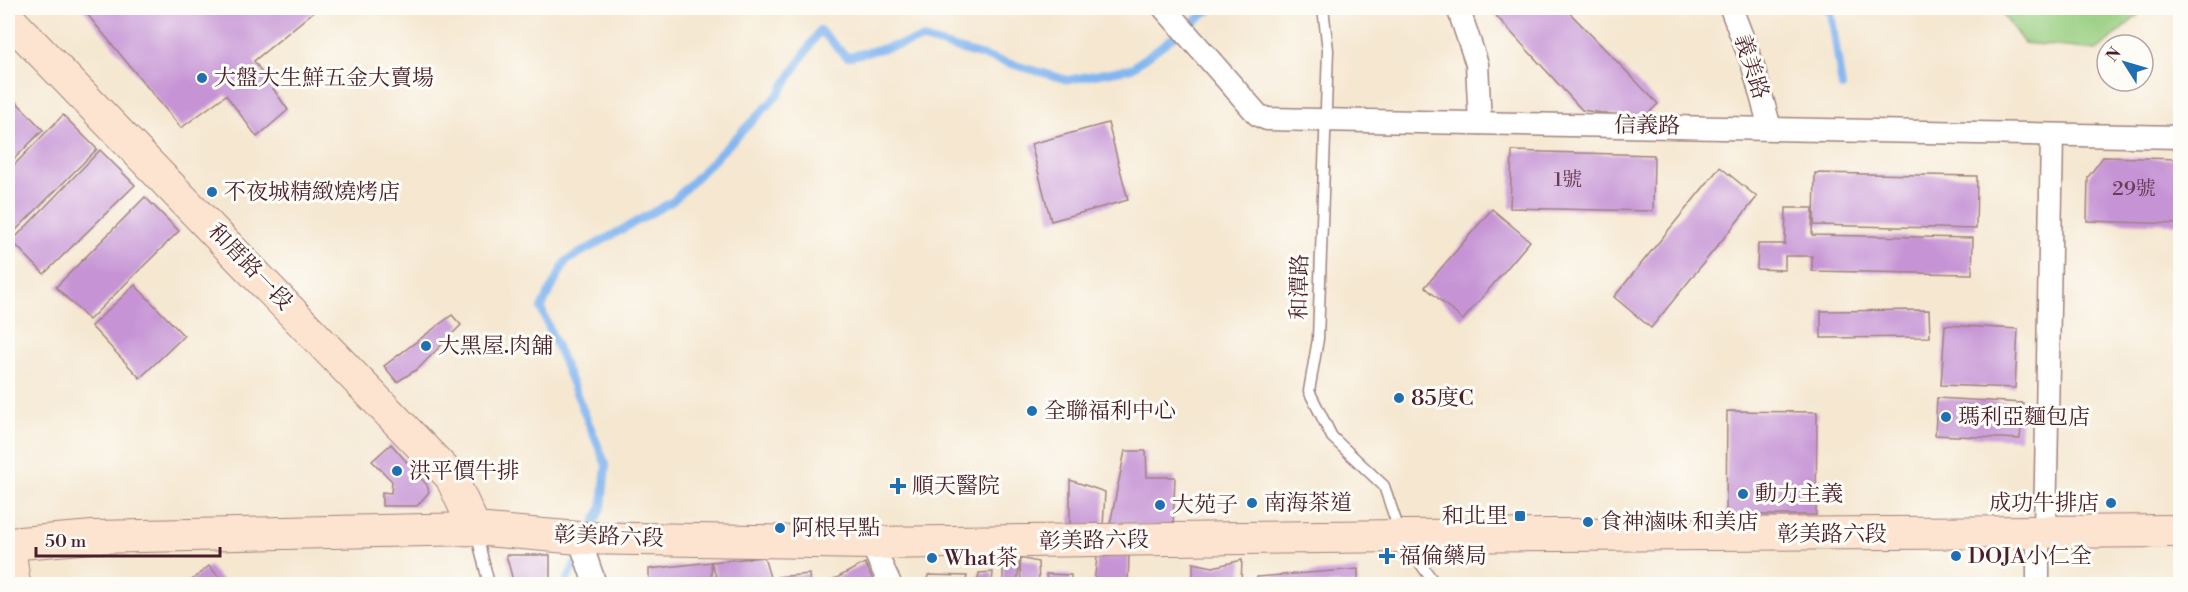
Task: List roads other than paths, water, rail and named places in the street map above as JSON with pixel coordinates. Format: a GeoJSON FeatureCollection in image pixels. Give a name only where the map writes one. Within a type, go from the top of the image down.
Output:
{"type":"FeatureCollection","features":[{"type":"Feature","properties":{"kind":"street","name":"信義路"},"geometry":{"type":"LineString","coordinates":[[1164,8],[1258,115],[1267,119],[2181,137]]}},
{"type":"Feature","properties":{"kind":"street"},"geometry":{"type":"LineString","coordinates":[[1458,8],[1477,64],[1480,123]]}},
{"type":"Feature","properties":{"kind":"street","name":"義美路"},"geometry":{"type":"LineString","coordinates":[[1731,8],[1753,66],[1770,128]]}},
{"type":"Feature","properties":{"kind":"street","name":"和厝路一段"},"geometry":{"type":"LineString","coordinates":[[8,18],[451,477],[475,529]]}},
{"type":"Feature","properties":{"kind":"street"},"geometry":{"type":"LineString","coordinates":[[2038,585],[2052,135]]}},
{"type":"Feature","properties":{"kind":"street","name":"彰美路六段"},"geometry":{"type":"LineString","coordinates":[[8,544],[93,537],[475,529],[579,538],[871,543],[1401,536],[2181,531]]}},
{"type":"Feature","properties":{"kind":"street"},"geometry":{"type":"LineString","coordinates":[[579,538],[595,585]]}},
{"type":"Feature","properties":{"kind":"street"},"geometry":{"type":"LineString","coordinates":[[871,543],[890,585]]}},
{"type":"Feature","properties":{"kind":"street"},"geometry":{"type":"LineString","coordinates":[[8,544],[14,585]]}},
{"type":"Feature","properties":{"kind":"lane","name":"和潭路"},"geometry":{"type":"LineString","coordinates":[[1323,8],[1328,50],[1318,339],[1309,391],[1332,437],[1384,486],[1401,536],[1435,585]]}},
{"type":"Feature","properties":{"kind":"lane"},"geometry":{"type":"LineString","coordinates":[[475,529],[489,585]]}},
{"type":"Feature","properties":{"kind":"waterway"},"geometry":{"type":"LineString","coordinates":[[590,532],[602,506],[606,465],[541,308],[566,261],[673,201],[778,95],[820,30],[847,57],[923,39],[1068,80],[1132,68],[1212,8]]}},
{"type":"Feature","properties":{"kind":"waterway"},"geometry":{"type":"LineString","coordinates":[[1824,8],[1831,12],[1842,87]]}},
{"type":"Feature","properties":{"kind":"waterway"},"geometry":{"type":"LineString","coordinates":[[565,584],[580,553]]}},
{"type":"Feature","properties":{"kind":"place","name":"大盤大生鮮五金大賣場"},"geometry":{"type":"Point","coordinates":[202,78]}},
{"type":"Feature","properties":{"kind":"place","name":"不夜城精緻燒烤店"},"geometry":{"type":"Point","coordinates":[212,192]}},
{"type":"Feature","properties":{"kind":"place","name":"大黑屋.肉舖"},"geometry":{"type":"Point","coordinates":[426,346]}},
{"type":"Feature","properties":{"kind":"place","name":"85度C"},"geometry":{"type":"Point","coordinates":[1399,398]}},
{"type":"Feature","properties":{"kind":"place","name":"全聯福利中心"},"geometry":{"type":"Point","coordinates":[1032,411]}},
{"type":"Feature","properties":{"kind":"place","name":"瑪利亞麵包店"},"geometry":{"type":"Point","coordinates":[1946,417]}},
{"type":"Feature","properties":{"kind":"place","name":"洪平價牛排"},"geometry":{"type":"Point","coordinates":[397,471]}},
{"type":"Feature","properties":{"kind":"place","name":"順天醫院"},"geometry":{"type":"Point","coordinates":[898,486]}},
{"type":"Feature","properties":{"kind":"place","name":"動力主義"},"geometry":{"type":"Point","coordinates":[1743,494]}},
{"type":"Feature","properties":{"kind":"place","name":"南海茶道"},"geometry":{"type":"Point","coordinates":[1252,503]}},
{"type":"Feature","properties":{"kind":"place","name":"成功牛排店"},"geometry":{"type":"Point","coordinates":[2111,503]}},
{"type":"Feature","properties":{"kind":"place","name":"大苑子"},"geometry":{"type":"Point","coordinates":[1160,505]}},
{"type":"Feature","properties":{"kind":"place","name":"和北里"},"geometry":{"type":"Point","coordinates":[1520,516]}},
{"type":"Feature","properties":{"kind":"place","name":"食神滷味 和美店"},"geometry":{"type":"Point","coordinates":[1588,522]}},
{"type":"Feature","properties":{"kind":"place","name":"阿根早點"},"geometry":{"type":"Point","coordinates":[780,528]}},
{"type":"Feature","properties":{"kind":"place","name":"福倫藥局"},"geometry":{"type":"Point","coordinates":[1387,556]}},
{"type":"Feature","properties":{"kind":"place","name":"DOJA小仁全"},"geometry":{"type":"Point","coordinates":[1956,556]}},
{"type":"Feature","properties":{"kind":"place","name":"What茶"},"geometry":{"type":"Point","coordinates":[932,558]}}]}
